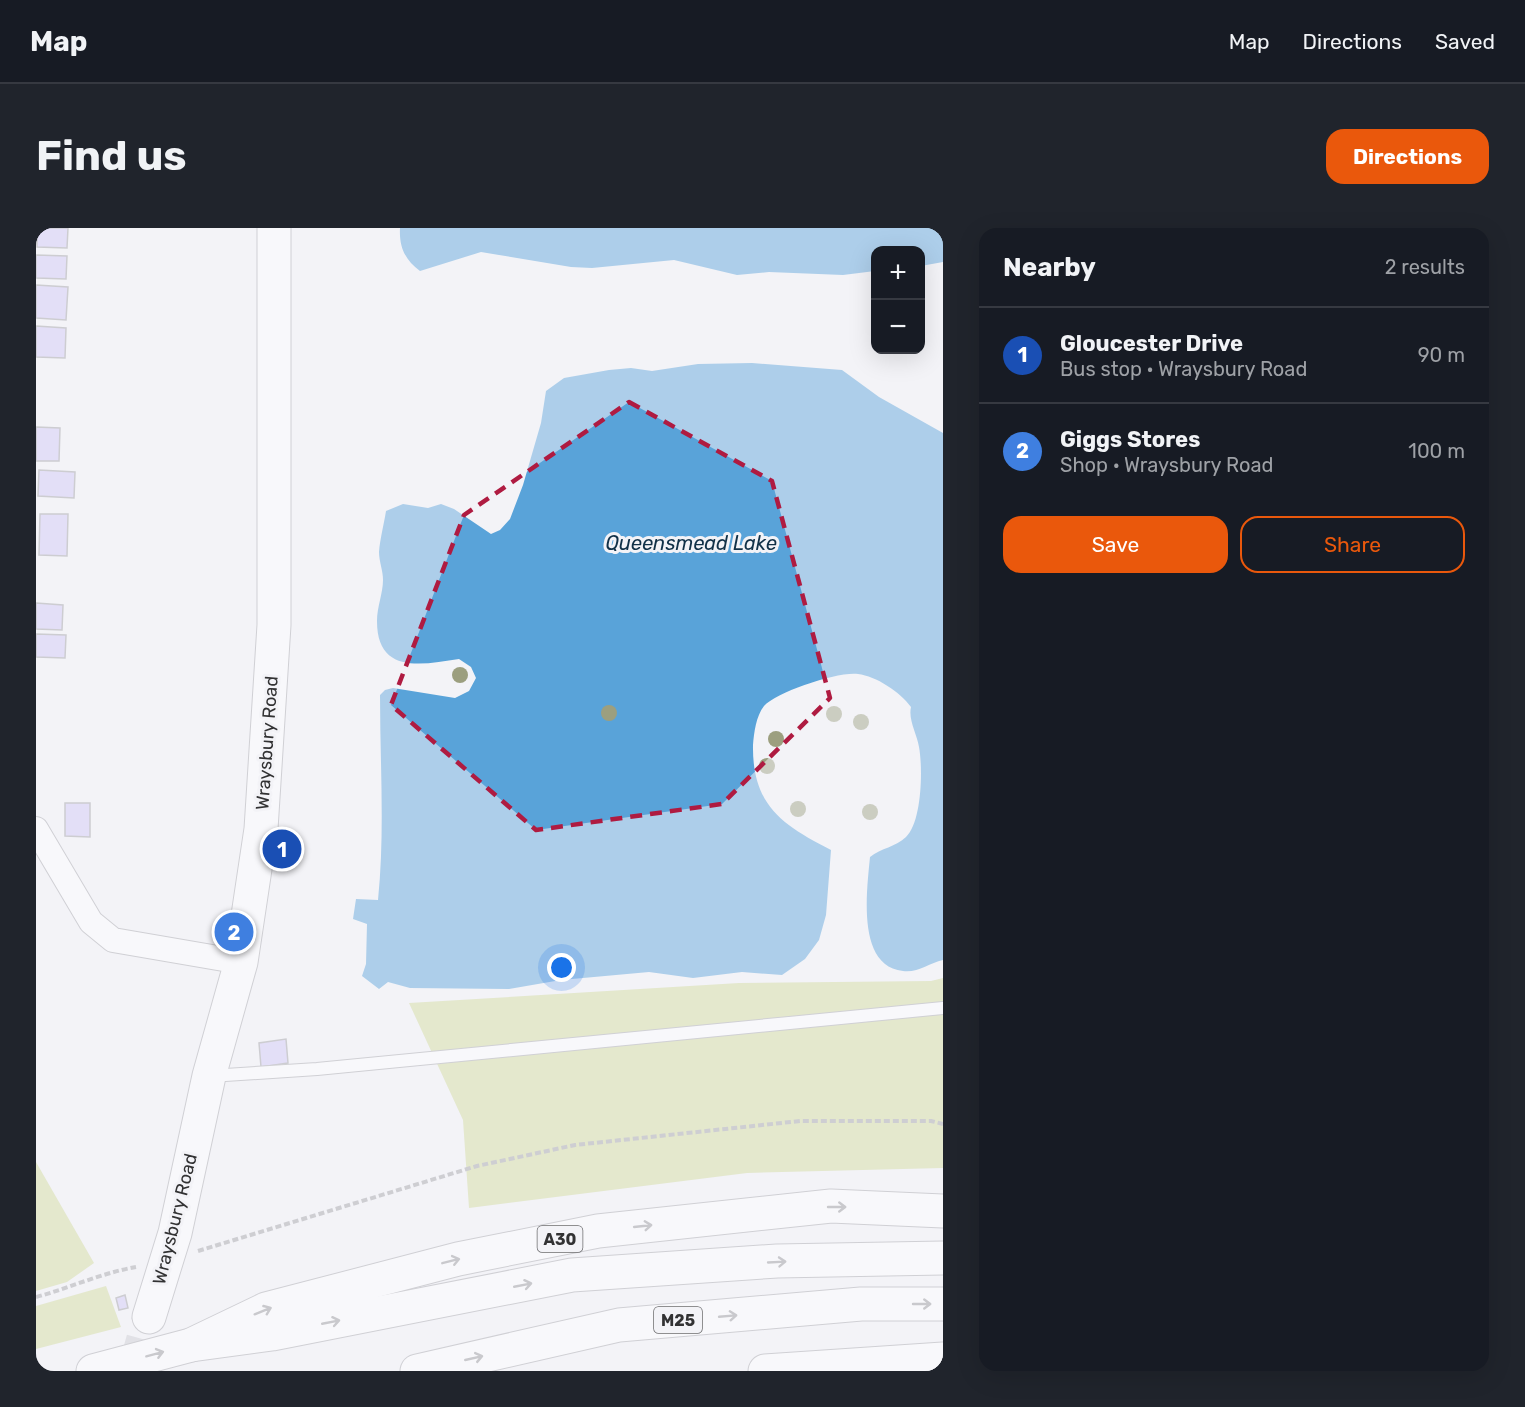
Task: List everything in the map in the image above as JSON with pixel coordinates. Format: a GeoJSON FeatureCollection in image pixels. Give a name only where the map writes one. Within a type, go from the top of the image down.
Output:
{"type":"FeatureCollection","features":[{"type":"Feature","properties":{"kind":"main road","name":"Wraysbury Road"},"geometry":{"type":"LineString","coordinates":[[149,1317],[175,1233],[208,1076],[241,962],[261,829],[274,625],[274,228]]}},
{"type":"Feature","properties":{"kind":"main road","name":"A30"},"geometry":{"type":"LineString","coordinates":[[93,1371],[191,1345],[266,1309],[458,1259],[598,1231],[831,1206],[943,1211]]}},
{"type":"Feature","properties":{"kind":"main road"},"geometry":{"type":"LineString","coordinates":[[191,1345],[273,1334],[572,1275],[777,1262],[943,1258]]}},
{"type":"Feature","properties":{"kind":"main road","name":"M25"},"geometry":{"type":"LineString","coordinates":[[417,1371],[619,1325],[861,1304],[943,1304]]}},
{"type":"Feature","properties":{"kind":"main road"},"geometry":{"type":"LineString","coordinates":[[765,1371],[943,1359]]}},
{"type":"Feature","properties":{"kind":"street"},"geometry":{"type":"LineString","coordinates":[[36,829],[91,922],[112,940],[241,962]]}},
{"type":"Feature","properties":{"kind":"lane"},"geometry":{"type":"LineString","coordinates":[[208,1076],[317,1069],[943,1008]]}},
{"type":"Feature","properties":{"kind":"path"},"geometry":{"type":"LineString","coordinates":[[36,1297],[67,1290],[106,1272],[166,1261],[477,1166],[575,1145],[800,1121],[931,1121],[943,1124]]}},
{"type":"Feature","properties":{"kind":"highlighted area"},"geometry":{"type":"Polygon","coordinates":[[[629,402],[772,481],[830,698],[722,804],[536,830],[391,705],[464,515],[629,402]]]}},
{"type":"Feature","properties":{"kind":"green space"},"geometry":{"type":"Polygon","coordinates":[[[943,978],[943,1168],[747,1173],[469,1208],[463,1120],[409,1003],[739,983],[931,981],[943,978]]]}},
{"type":"Feature","properties":{"kind":"green space"},"geometry":{"type":"Polygon","coordinates":[[[36,1162],[94,1263],[67,1282],[36,1291],[36,1162]]]}},
{"type":"Feature","properties":{"kind":"green space"},"geometry":{"type":"Polygon","coordinates":[[[106,1286],[121,1327],[36,1349],[36,1306],[106,1286]]]}},
{"type":"Feature","properties":{"kind":"water"},"geometry":{"type":"Polygon","coordinates":[[[400,228],[943,228],[943,262],[925,265],[925,246],[871,246],[871,272],[843,275],[769,272],[737,275],[674,260],[592,268],[571,267],[481,252],[420,271],[404,253],[400,228]]]}},
{"type":"Feature","properties":{"kind":"water","name":"Queensmead Lake"},"geometry":{"type":"Polygon","coordinates":[[[752,363],[842,370],[879,397],[943,433],[943,960],[919,969],[903,971],[888,966],[878,956],[871,941],[867,906],[870,857],[902,840],[911,830],[920,794],[920,756],[910,712],[911,707],[906,701],[880,681],[865,675],[849,674],[823,679],[771,700],[764,706],[756,725],[753,745],[754,766],[764,798],[785,822],[831,850],[826,915],[819,940],[805,959],[782,975],[742,972],[693,978],[649,972],[561,980],[509,989],[410,988],[388,982],[379,989],[362,976],[366,964],[367,924],[353,919],[356,899],[378,900],[382,823],[380,695],[385,690],[393,688],[455,698],[469,691],[476,678],[471,667],[459,659],[416,664],[393,658],[384,650],[379,638],[377,621],[383,580],[379,552],[386,511],[403,504],[428,508],[441,504],[454,509],[491,534],[500,530],[510,519],[523,485],[541,423],[546,391],[564,378],[631,368],[652,371],[698,364],[752,363]]]}},
{"type":"Feature","properties":{"kind":"building"},"geometry":{"type":"Polygon","coordinates":[[[37,228],[68,228],[67,248],[37,247],[37,228]]]}},
{"type":"Feature","properties":{"kind":"building"},"geometry":{"type":"Polygon","coordinates":[[[36,255],[67,256],[66,279],[36,278],[36,255]]]}},
{"type":"Feature","properties":{"kind":"building"},"geometry":{"type":"Polygon","coordinates":[[[36,285],[68,287],[66,320],[36,318],[36,285]]]}},
{"type":"Feature","properties":{"kind":"building"},"geometry":{"type":"Polygon","coordinates":[[[36,326],[66,328],[65,358],[36,357],[36,326]]]}},
{"type":"Feature","properties":{"kind":"building"},"geometry":{"type":"Polygon","coordinates":[[[36,427],[60,428],[59,461],[36,461],[36,427]]]}},
{"type":"Feature","properties":{"kind":"building"},"geometry":{"type":"Polygon","coordinates":[[[39,470],[75,472],[74,498],[38,496],[39,470]]]}},
{"type":"Feature","properties":{"kind":"building"},"geometry":{"type":"Polygon","coordinates":[[[40,514],[68,514],[67,556],[39,555],[40,514]]]}},
{"type":"Feature","properties":{"kind":"building"},"geometry":{"type":"Polygon","coordinates":[[[36,603],[63,605],[62,630],[36,629],[36,603]]]}},
{"type":"Feature","properties":{"kind":"building"},"geometry":{"type":"Polygon","coordinates":[[[36,634],[66,635],[65,658],[36,657],[36,634]]]}},
{"type":"Feature","properties":{"kind":"building"},"geometry":{"type":"Polygon","coordinates":[[[65,803],[90,803],[90,837],[65,836],[65,803]]]}},
{"type":"Feature","properties":{"kind":"building"},"geometry":{"type":"Polygon","coordinates":[[[286,1039],[288,1063],[261,1067],[259,1043],[286,1039]]]}},
{"type":"Feature","properties":{"kind":"building"},"geometry":{"type":"Polygon","coordinates":[[[125,1295],[128,1308],[119,1310],[116,1298],[125,1295]]]}},
{"type":"Feature","properties":{"kind":"tunnel"},"geometry":{"type":"LineString","coordinates":[[134,1371],[149,1317]]}},
{"type":"Feature","properties":{"kind":"place","name":"Gloucester Drive"},"geometry":{"type":"Point","coordinates":[282,849]}},
{"type":"Feature","properties":{"kind":"place","name":"Giggs Stores"},"geometry":{"type":"Point","coordinates":[234,932]}}]}
